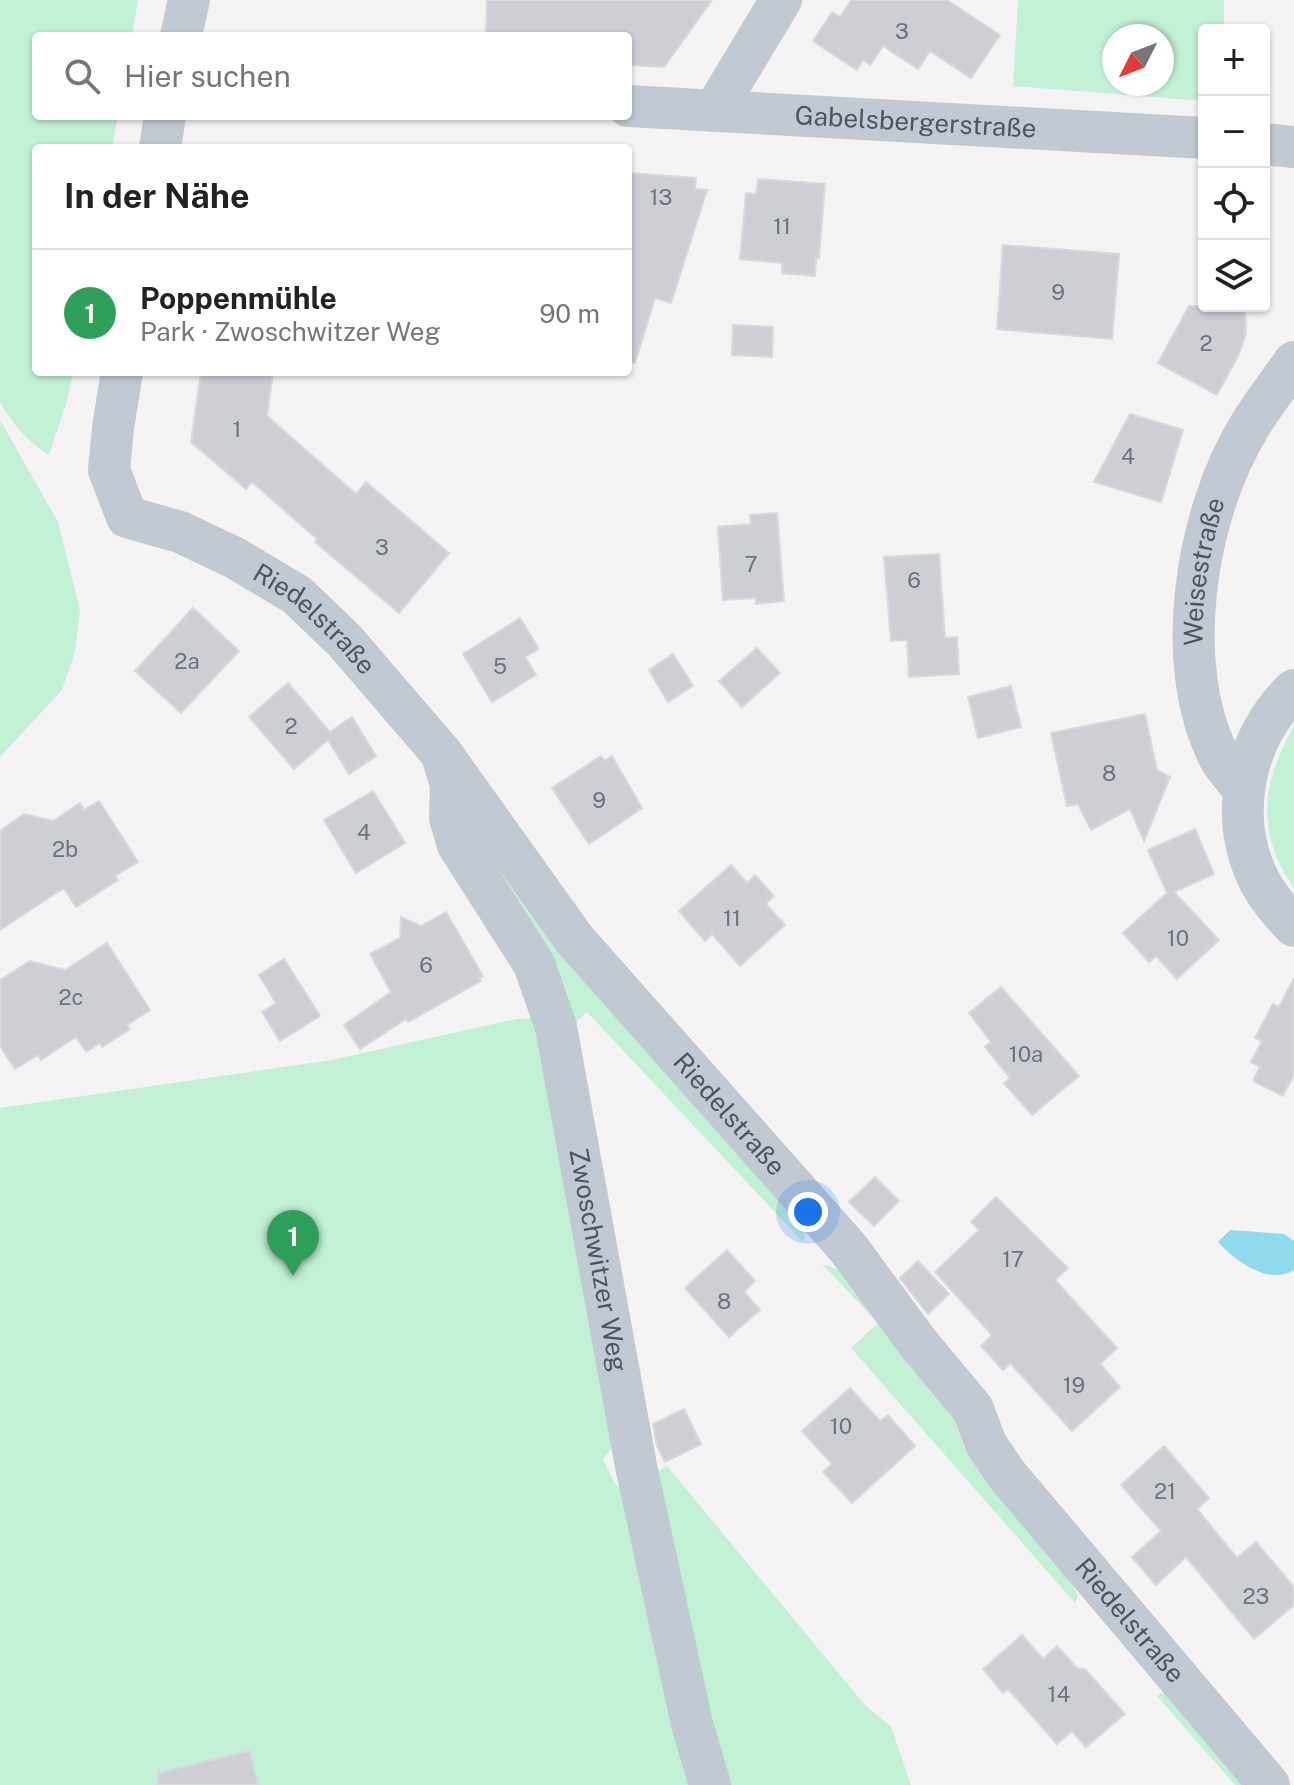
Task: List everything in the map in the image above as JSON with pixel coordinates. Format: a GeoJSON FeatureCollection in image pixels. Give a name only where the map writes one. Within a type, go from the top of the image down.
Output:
{"type":"FeatureCollection","features":[{"type":"Feature","properties":{"kind":"street"},"geometry":{"type":"LineString","coordinates":[[182,32],[189,0]]}},
{"type":"Feature","properties":{"kind":"street"},"geometry":{"type":"LineString","coordinates":[[714,111],[781,0]]}},
{"type":"Feature","properties":{"kind":"street","name":"Gabelsbergerstraße"},"geometry":{"type":"LineString","coordinates":[[632,106],[1198,138]]}},
{"type":"Feature","properties":{"kind":"street"},"geometry":{"type":"LineString","coordinates":[[161,144],[164,120]]}},
{"type":"Feature","properties":{"kind":"street"},"geometry":{"type":"LineString","coordinates":[[1270,145],[1294,147]]}},
{"type":"Feature","properties":{"kind":"street","name":"Weisestraße"},"geometry":{"type":"LineString","coordinates":[[1243,789],[1218,756],[1195,682],[1193,631],[1198,573],[1209,525],[1248,429],[1294,362]]}},
{"type":"Feature","properties":{"kind":"street","name":"Riedelstraße"},"geometry":{"type":"LineString","coordinates":[[121,376],[109,470],[127,517],[180,532],[235,558],[297,595],[344,640],[442,754],[575,940],[848,1248],[918,1343],[973,1409],[986,1444],[1007,1475],[1269,1785]]}},
{"type":"Feature","properties":{"kind":"street"},"geometry":{"type":"LineString","coordinates":[[1294,690],[1263,728],[1250,758],[1243,789],[1243,821],[1248,852],[1260,882],[1277,909],[1294,926]]}},
{"type":"Feature","properties":{"kind":"street","name":"Zwoschwitzer Weg"},"geometry":{"type":"LineString","coordinates":[[442,754],[451,785],[450,818],[458,845],[534,964],[556,1027],[636,1466],[692,1724],[710,1785]]}},
{"type":"Feature","properties":{"kind":"green space"},"geometry":{"type":"Polygon","coordinates":[[[0,0],[138,0],[133,32],[32,32],[32,120],[117,120],[113,144],[32,144],[32,376],[72,376],[49,455],[21,432],[0,402],[0,0]]]}},
{"type":"Feature","properties":{"kind":"green space"},"geometry":{"type":"Polygon","coordinates":[[[1018,0],[1224,0],[1224,24],[1198,24],[1198,101],[1140,96],[1174,96],[1174,24],[1102,24],[1102,93],[1013,86],[1018,0]]]}},
{"type":"Feature","properties":{"kind":"green space"},"geometry":{"type":"Polygon","coordinates":[[[0,420],[58,522],[80,610],[75,652],[62,690],[0,757],[0,420]]]}},
{"type":"Feature","properties":{"kind":"green space"},"geometry":{"type":"Polygon","coordinates":[[[1294,726],[1294,888],[1281,868],[1273,847],[1267,807],[1275,767],[1294,726]]]}},
{"type":"Feature","properties":{"kind":"green space"},"geometry":{"type":"Polygon","coordinates":[[[483,848],[807,1228],[803,1242],[587,1012],[571,1027],[572,1059],[483,848]]]}},
{"type":"Feature","properties":{"kind":"green space"},"geometry":{"type":"Polygon","coordinates":[[[539,1018],[615,1444],[603,1459],[614,1482],[633,1505],[696,1785],[0,1785],[0,1108],[332,1060],[516,1019],[539,1018]]]}},
{"type":"Feature","properties":{"kind":"green space"},"geometry":{"type":"Polygon","coordinates":[[[822,1264],[846,1272],[942,1386],[966,1451],[1070,1579],[1078,1595],[1075,1603],[851,1348],[878,1323],[822,1264]]]}},
{"type":"Feature","properties":{"kind":"green space"},"geometry":{"type":"Polygon","coordinates":[[[667,1466],[864,1704],[891,1727],[911,1785],[723,1785],[652,1475],[667,1466]]]}},
{"type":"Feature","properties":{"kind":"green space"},"geometry":{"type":"Polygon","coordinates":[[[1169,1691],[1253,1785],[1235,1785],[1156,1695],[1169,1691]]]}},
{"type":"Feature","properties":{"kind":"water"},"geometry":{"type":"Polygon","coordinates":[[[1230,1230],[1284,1234],[1294,1241],[1294,1270],[1274,1275],[1243,1263],[1218,1242],[1230,1230]]]}},
{"type":"Feature","properties":{"kind":"building"},"geometry":{"type":"Polygon","coordinates":[[[487,0],[712,0],[664,67],[632,65],[632,32],[486,32],[487,0]]]}},
{"type":"Feature","properties":{"kind":"building"},"geometry":{"type":"Polygon","coordinates":[[[851,0],[947,0],[1000,35],[971,78],[930,51],[918,69],[883,46],[870,65],[863,60],[857,70],[813,41],[832,12],[840,17],[851,0]]]}},
{"type":"Feature","properties":{"kind":"building"},"geometry":{"type":"Polygon","coordinates":[[[632,173],[696,178],[695,189],[707,190],[671,303],[655,298],[635,363],[632,363],[632,173]]]}},
{"type":"Feature","properties":{"kind":"building"},"geometry":{"type":"Polygon","coordinates":[[[758,179],[825,184],[815,276],[782,273],[782,263],[740,259],[746,193],[756,194],[758,179]]]}},
{"type":"Feature","properties":{"kind":"building"},"geometry":{"type":"Polygon","coordinates":[[[1003,245],[1119,254],[1112,339],[997,329],[1003,245]]]}},
{"type":"Feature","properties":{"kind":"building"},"geometry":{"type":"Polygon","coordinates":[[[1189,306],[1198,306],[1198,312],[1245,312],[1246,333],[1239,354],[1217,395],[1158,363],[1189,306]]]}},
{"type":"Feature","properties":{"kind":"building"},"geometry":{"type":"Polygon","coordinates":[[[733,325],[773,327],[772,357],[732,355],[733,325]]]}},
{"type":"Feature","properties":{"kind":"building"},"geometry":{"type":"Polygon","coordinates":[[[200,376],[272,376],[267,416],[356,494],[366,482],[449,553],[399,613],[315,542],[317,539],[252,482],[246,489],[191,442],[200,376]]]}},
{"type":"Feature","properties":{"kind":"building"},"geometry":{"type":"Polygon","coordinates":[[[1130,414],[1183,430],[1161,502],[1094,482],[1130,414]]]}},
{"type":"Feature","properties":{"kind":"building"},"geometry":{"type":"Polygon","coordinates":[[[777,513],[784,601],[756,604],[756,598],[723,600],[718,527],[751,524],[750,515],[777,513]]]}},
{"type":"Feature","properties":{"kind":"building"},"geometry":{"type":"Polygon","coordinates":[[[939,554],[945,638],[957,637],[959,674],[909,677],[907,640],[891,641],[884,557],[939,554]]]}},
{"type":"Feature","properties":{"kind":"building"},"geometry":{"type":"Polygon","coordinates":[[[193,608],[239,651],[181,713],[135,671],[193,608]]]}},
{"type":"Feature","properties":{"kind":"building"},"geometry":{"type":"Polygon","coordinates":[[[520,618],[539,649],[525,657],[536,675],[492,702],[463,654],[520,618]]]}},
{"type":"Feature","properties":{"kind":"building"},"geometry":{"type":"Polygon","coordinates":[[[757,648],[780,673],[742,707],[719,681],[757,648]]]}},
{"type":"Feature","properties":{"kind":"building"},"geometry":{"type":"Polygon","coordinates":[[[673,654],[693,686],[668,702],[649,670],[673,654]]]}},
{"type":"Feature","properties":{"kind":"building"},"geometry":{"type":"Polygon","coordinates":[[[288,683],[330,732],[352,717],[376,756],[349,774],[328,740],[294,769],[249,717],[288,683]]]}},
{"type":"Feature","properties":{"kind":"building"},"geometry":{"type":"Polygon","coordinates":[[[1011,686],[1021,727],[978,738],[968,697],[1011,686]]]}},
{"type":"Feature","properties":{"kind":"building"},"geometry":{"type":"Polygon","coordinates":[[[1145,714],[1157,770],[1170,777],[1144,841],[1130,809],[1091,830],[1078,804],[1067,806],[1051,733],[1145,714]]]}},
{"type":"Feature","properties":{"kind":"building"},"geometry":{"type":"Polygon","coordinates":[[[601,756],[605,761],[612,756],[642,808],[589,844],[552,788],[601,756]]]}},
{"type":"Feature","properties":{"kind":"building"},"geometry":{"type":"Polygon","coordinates":[[[373,791],[405,843],[356,873],[324,820],[373,791]]]}},
{"type":"Feature","properties":{"kind":"building"},"geometry":{"type":"Polygon","coordinates":[[[99,801],[138,862],[115,876],[118,880],[76,907],[64,888],[0,930],[0,831],[24,814],[53,821],[80,803],[84,810],[99,801]]]}},
{"type":"Feature","properties":{"kind":"building"},"geometry":{"type":"Polygon","coordinates":[[[1195,829],[1214,874],[1174,892],[1219,940],[1177,979],[1156,956],[1149,962],[1123,933],[1167,893],[1148,850],[1195,829]]]}},
{"type":"Feature","properties":{"kind":"building"},"geometry":{"type":"Polygon","coordinates":[[[731,865],[747,883],[755,875],[774,896],[766,904],[785,925],[740,966],[712,934],[705,941],[679,911],[731,865]]]}},
{"type":"Feature","properties":{"kind":"building"},"geometry":{"type":"Polygon","coordinates":[[[446,912],[483,976],[479,978],[481,981],[408,1022],[406,1019],[360,1049],[344,1025],[391,992],[370,954],[400,938],[401,917],[421,926],[446,912]]]}},
{"type":"Feature","properties":{"kind":"building"},"geometry":{"type":"Polygon","coordinates":[[[107,943],[150,1010],[127,1025],[130,1029],[102,1047],[100,1043],[86,1052],[76,1037],[41,1060],[38,1055],[15,1069],[0,1046],[0,980],[30,961],[65,970],[107,943]]]}},
{"type":"Feature","properties":{"kind":"building"},"geometry":{"type":"Polygon","coordinates":[[[284,959],[320,1016],[280,1041],[262,1012],[276,1003],[259,975],[284,959]]]}},
{"type":"Feature","properties":{"kind":"building"},"geometry":{"type":"Polygon","coordinates":[[[1294,978],[1294,1074],[1283,1096],[1253,1081],[1260,1067],[1251,1062],[1262,1041],[1255,1038],[1273,1004],[1279,1007],[1294,978]]]}},
{"type":"Feature","properties":{"kind":"building"},"geometry":{"type":"Polygon","coordinates":[[[1001,987],[1079,1076],[1032,1115],[1004,1083],[1010,1078],[985,1047],[991,1042],[969,1013],[1001,987]]]}},
{"type":"Feature","properties":{"kind":"building"},"geometry":{"type":"Polygon","coordinates":[[[875,1177],[899,1201],[874,1226],[849,1202],[875,1177]]]}},
{"type":"Feature","properties":{"kind":"building"},"geometry":{"type":"Polygon","coordinates":[[[996,1197],[1068,1268],[1055,1280],[1117,1348],[1100,1364],[1120,1387],[1072,1431],[1010,1363],[1003,1370],[981,1346],[992,1335],[935,1272],[979,1230],[971,1222],[996,1197]]]}},
{"type":"Feature","properties":{"kind":"building"},"geometry":{"type":"Polygon","coordinates":[[[727,1250],[755,1281],[744,1292],[760,1310],[729,1337],[685,1288],[727,1250]]]}},
{"type":"Feature","properties":{"kind":"building"},"geometry":{"type":"Polygon","coordinates":[[[918,1261],[949,1294],[928,1314],[900,1278],[918,1261]]]}},
{"type":"Feature","properties":{"kind":"building"},"geometry":{"type":"Polygon","coordinates":[[[850,1388],[880,1421],[888,1415],[915,1446],[852,1503],[823,1472],[832,1464],[802,1431],[850,1388]]]}},
{"type":"Feature","properties":{"kind":"building"},"geometry":{"type":"Polygon","coordinates":[[[684,1409],[701,1444],[665,1462],[657,1446],[653,1424],[684,1409]]]}},
{"type":"Feature","properties":{"kind":"building"},"geometry":{"type":"Polygon","coordinates":[[[1164,1446],[1209,1498],[1197,1509],[1237,1558],[1256,1542],[1294,1587],[1294,1605],[1254,1639],[1186,1557],[1156,1585],[1132,1557],[1161,1531],[1121,1485],[1164,1446]]]}},
{"type":"Feature","properties":{"kind":"building"},"geometry":{"type":"Polygon","coordinates":[[[1022,1635],[1043,1659],[1057,1646],[1078,1669],[1085,1669],[1125,1714],[1086,1747],[1072,1731],[1057,1744],[1008,1689],[1003,1693],[983,1669],[1022,1635]]]}},
{"type":"Feature","properties":{"kind":"building"},"geometry":{"type":"Polygon","coordinates":[[[250,1751],[258,1785],[159,1785],[157,1773],[250,1751]]]}},
{"type":"Feature","properties":{"kind":"place","name":"Poppenmühle"},"geometry":{"type":"Point","coordinates":[293,1276]}}]}
